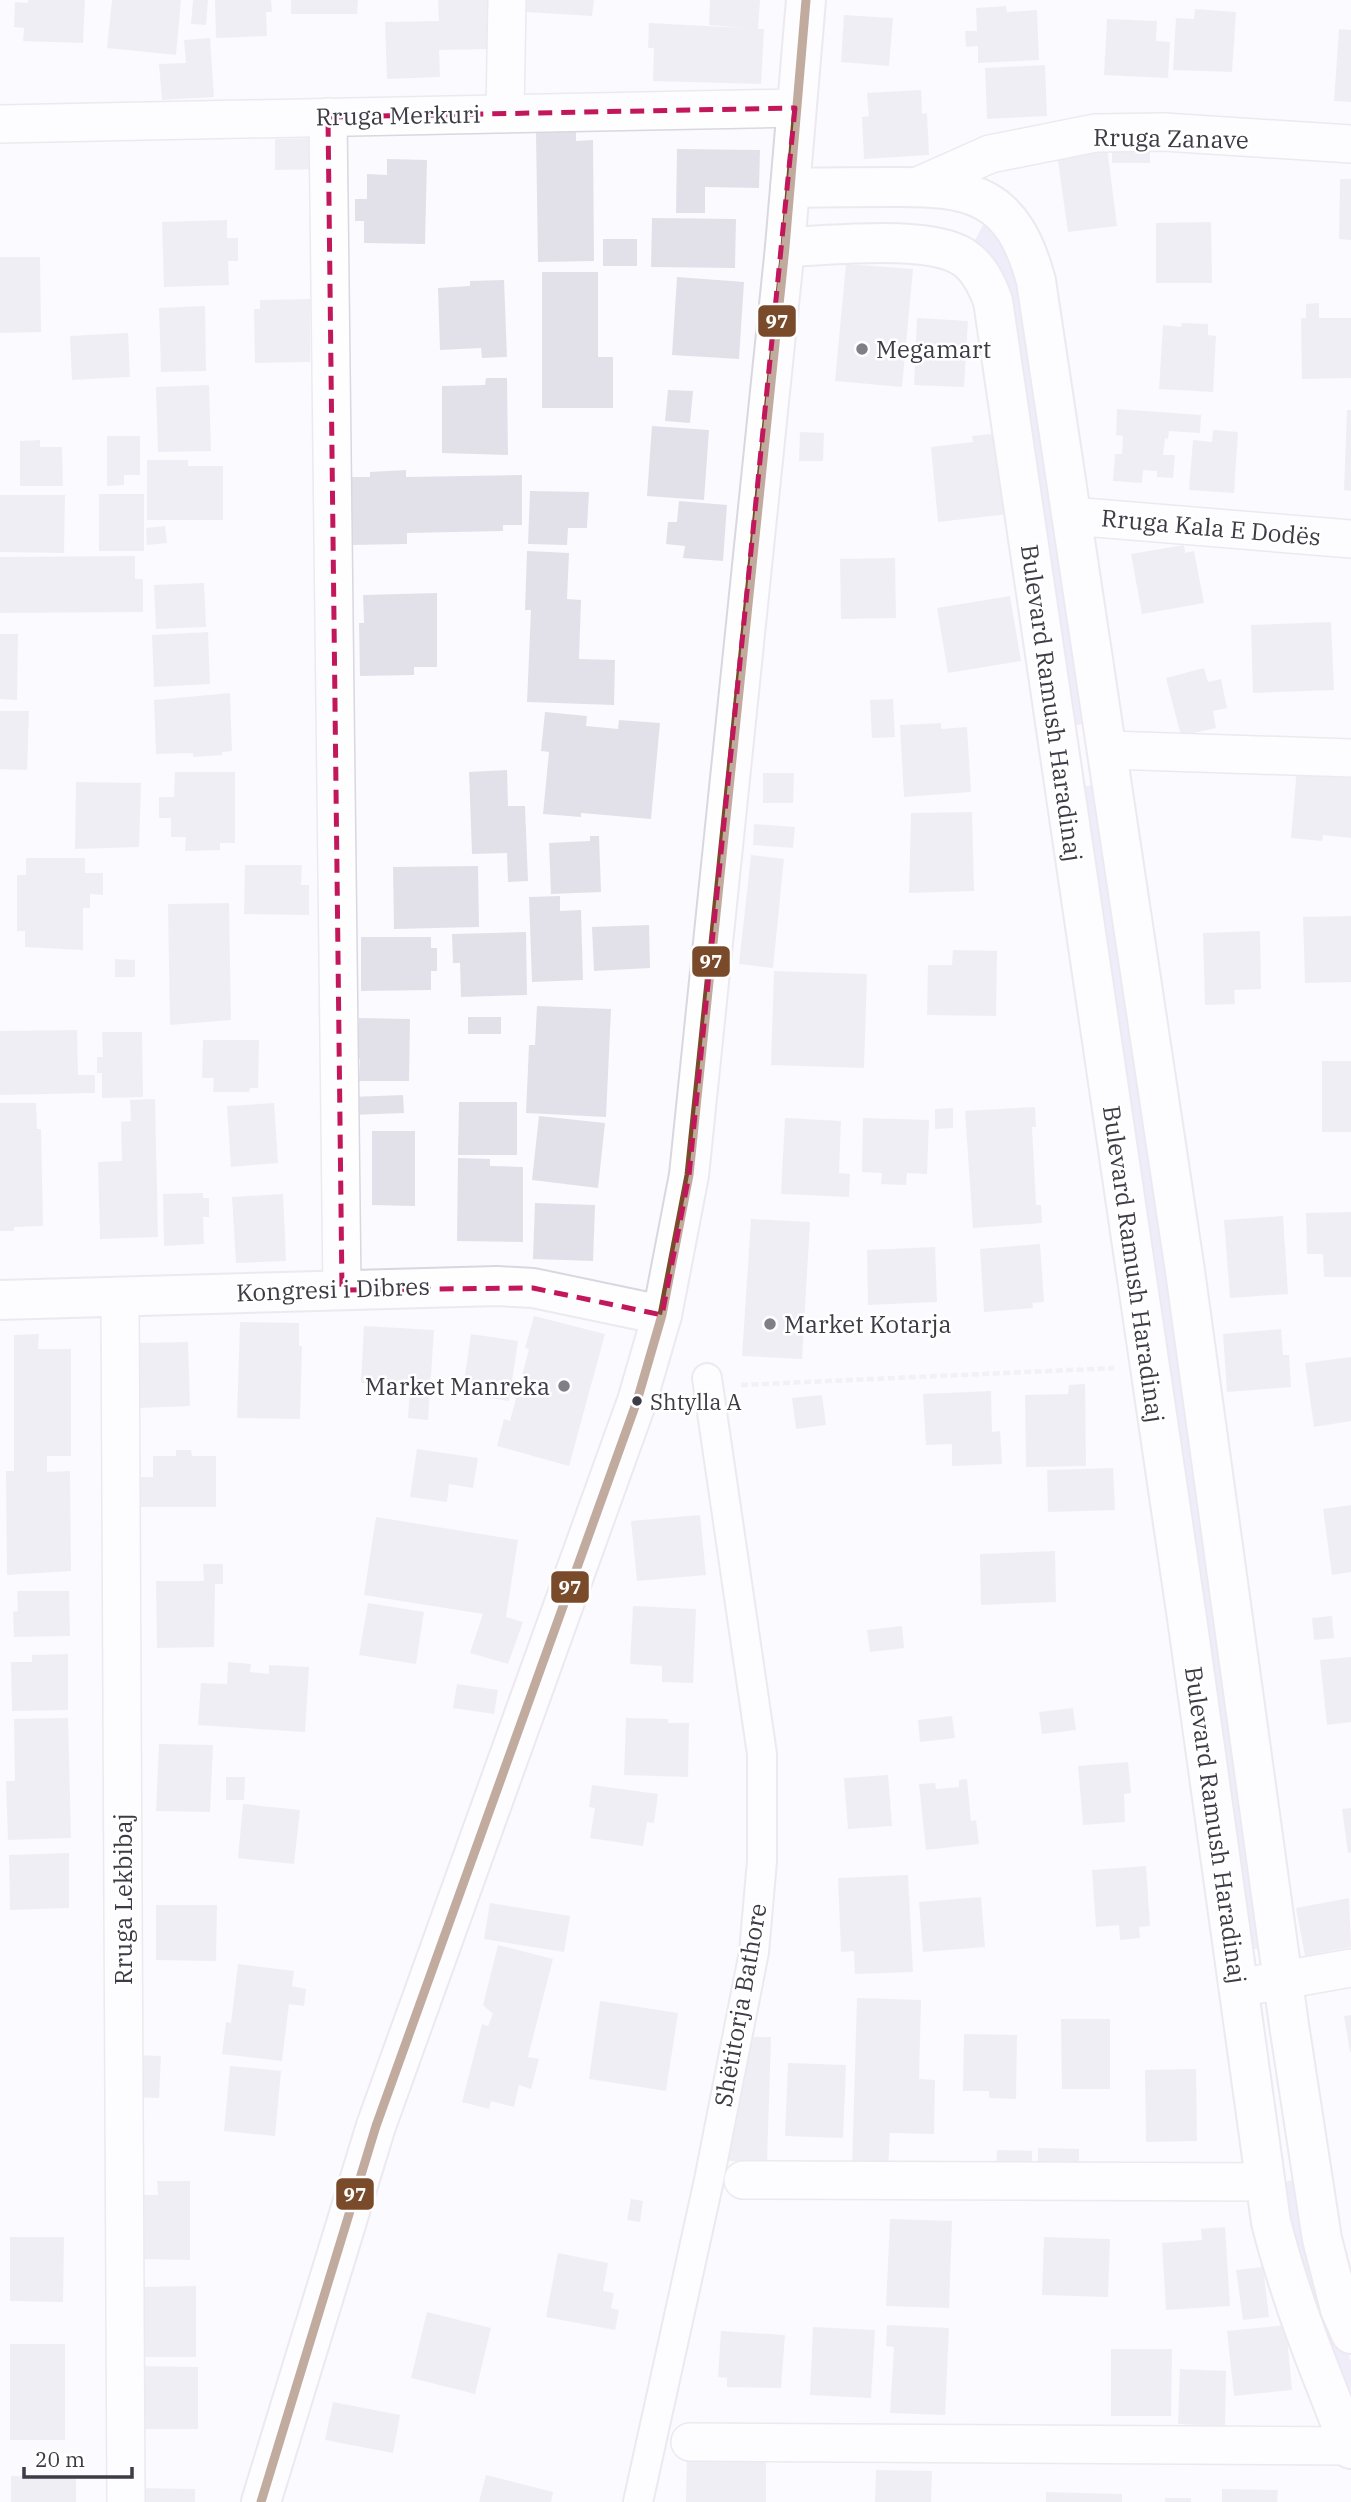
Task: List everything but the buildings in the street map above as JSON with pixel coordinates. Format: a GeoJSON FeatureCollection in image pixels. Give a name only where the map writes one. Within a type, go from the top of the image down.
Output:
{"type":"FeatureCollection","features":[{"type":"Feature","properties":{"kind":"street"},"geometry":{"type":"LineString","coordinates":[[505,113],[507,0]]}},
{"type":"Feature","properties":{"kind":"street"},"geometry":{"type":"LineString","coordinates":[[261,2502],[376,2126],[638,1401],[662,1315],[689,1175],[785,247],[806,0]]}},
{"type":"Feature","properties":{"kind":"street","name":"Rruga Merkuri"},"geometry":{"type":"LineString","coordinates":[[0,124],[795,108]]}},
{"type":"Feature","properties":{"kind":"street"},"geometry":{"type":"LineString","coordinates":[[328,117],[342,1290]]}},
{"type":"Feature","properties":{"kind":"street","name":"Rruga Zanave"},"geometry":{"type":"LineString","coordinates":[[916,187],[990,154],[1095,133],[1164,132],[1351,144]]}},
{"type":"Feature","properties":{"kind":"street"},"geometry":{"type":"LineString","coordinates":[[914,244],[916,187]]}},
{"type":"Feature","properties":{"kind":"street","name":"Bulevard Ramush Haradinaj"},"geometry":{"type":"LineString","coordinates":[[790,188],[916,187],[956,189],[975,195],[1007,219],[1025,248],[1036,281],[1109,750],[1217,1494],[1282,1981],[1322,2239],[1347,2317]]}},
{"type":"Feature","properties":{"kind":"street","name":"Bulevard Ramush Haradinaj"},"geometry":{"type":"LineString","coordinates":[[785,247],[914,244],[944,247],[965,257],[989,287],[993,301],[1150,1366],[1264,2182],[1286,2283],[1350,2448]]}},
{"type":"Feature","properties":{"kind":"street","name":"Rruga Kala E Dodës"},"geometry":{"type":"LineString","coordinates":[[1071,516],[1351,539]]}},
{"type":"Feature","properties":{"kind":"street"},"geometry":{"type":"LineString","coordinates":[[1058,746],[1351,758]]}},
{"type":"Feature","properties":{"kind":"street","name":"Kongresi i Dibres"},"geometry":{"type":"LineString","coordinates":[[0,1300],[456,1285],[533,1288],[662,1315]]}},
{"type":"Feature","properties":{"kind":"street","name":"Rruga Lekbibaj"},"geometry":{"type":"LineString","coordinates":[[120,1297],[125,2502]]}},
{"type":"Feature","properties":{"kind":"street","name":"Shëtitorja Bathore"},"geometry":{"type":"LineString","coordinates":[[638,2502],[709,2180],[754,1952],[762,1861],[762,1754],[707,1378]]}},
{"type":"Feature","properties":{"kind":"street"},"geometry":{"type":"LineString","coordinates":[[1238,1988],[1351,1968]]}},
{"type":"Feature","properties":{"kind":"street"},"geometry":{"type":"LineString","coordinates":[[743,2180],[1264,2182]]}},
{"type":"Feature","properties":{"kind":"street"},"geometry":{"type":"LineString","coordinates":[[690,2442],[1350,2448]]}},
{"type":"Feature","properties":{"kind":"path"},"geometry":{"type":"LineString","coordinates":[[707,1378],[745,1386],[1150,1366]]}},
{"type":"Feature","properties":{"kind":"highlighted area"},"geometry":{"type":"Polygon","coordinates":[[[795,108],[689,1175],[662,1315],[533,1288],[342,1290],[328,117],[795,108]]]}},
{"type":"Feature","properties":{"kind":"shaded area"},"geometry":{"type":"Polygon","coordinates":[[[984,223],[993,229],[1021,273],[1089,723],[1072,726],[1007,287],[996,262],[975,240],[984,223]]]}},
{"type":"Feature","properties":{"kind":"shaded area"},"geometry":{"type":"Polygon","coordinates":[[[1097,784],[1268,1947],[1248,1950],[1078,788],[1097,784]]]}},
{"type":"Feature","properties":{"kind":"shaded area"},"geometry":{"type":"Polygon","coordinates":[[[1300,2179],[1331,2307],[1351,2361],[1351,2408],[1310,2305],[1281,2182],[1300,2179]]]}},
{"type":"Feature","properties":{"kind":"transit line","name":"97"},"geometry":{"type":"LineString","coordinates":[[261,2502],[376,2126],[637,1401],[662,1315],[689,1175],[785,247],[806,0]]}},
{"type":"Feature","properties":{"kind":"place","name":"Megamart"},"geometry":{"type":"Point","coordinates":[862,349]}},
{"type":"Feature","properties":{"kind":"place","name":"Market Kotarja"},"geometry":{"type":"Point","coordinates":[770,1324]}},
{"type":"Feature","properties":{"kind":"place","name":"Market Manreka"},"geometry":{"type":"Point","coordinates":[564,1386]}},
{"type":"Feature","properties":{"kind":"place","name":"Shtylla A"},"geometry":{"type":"Point","coordinates":[637,1401]}}]}
